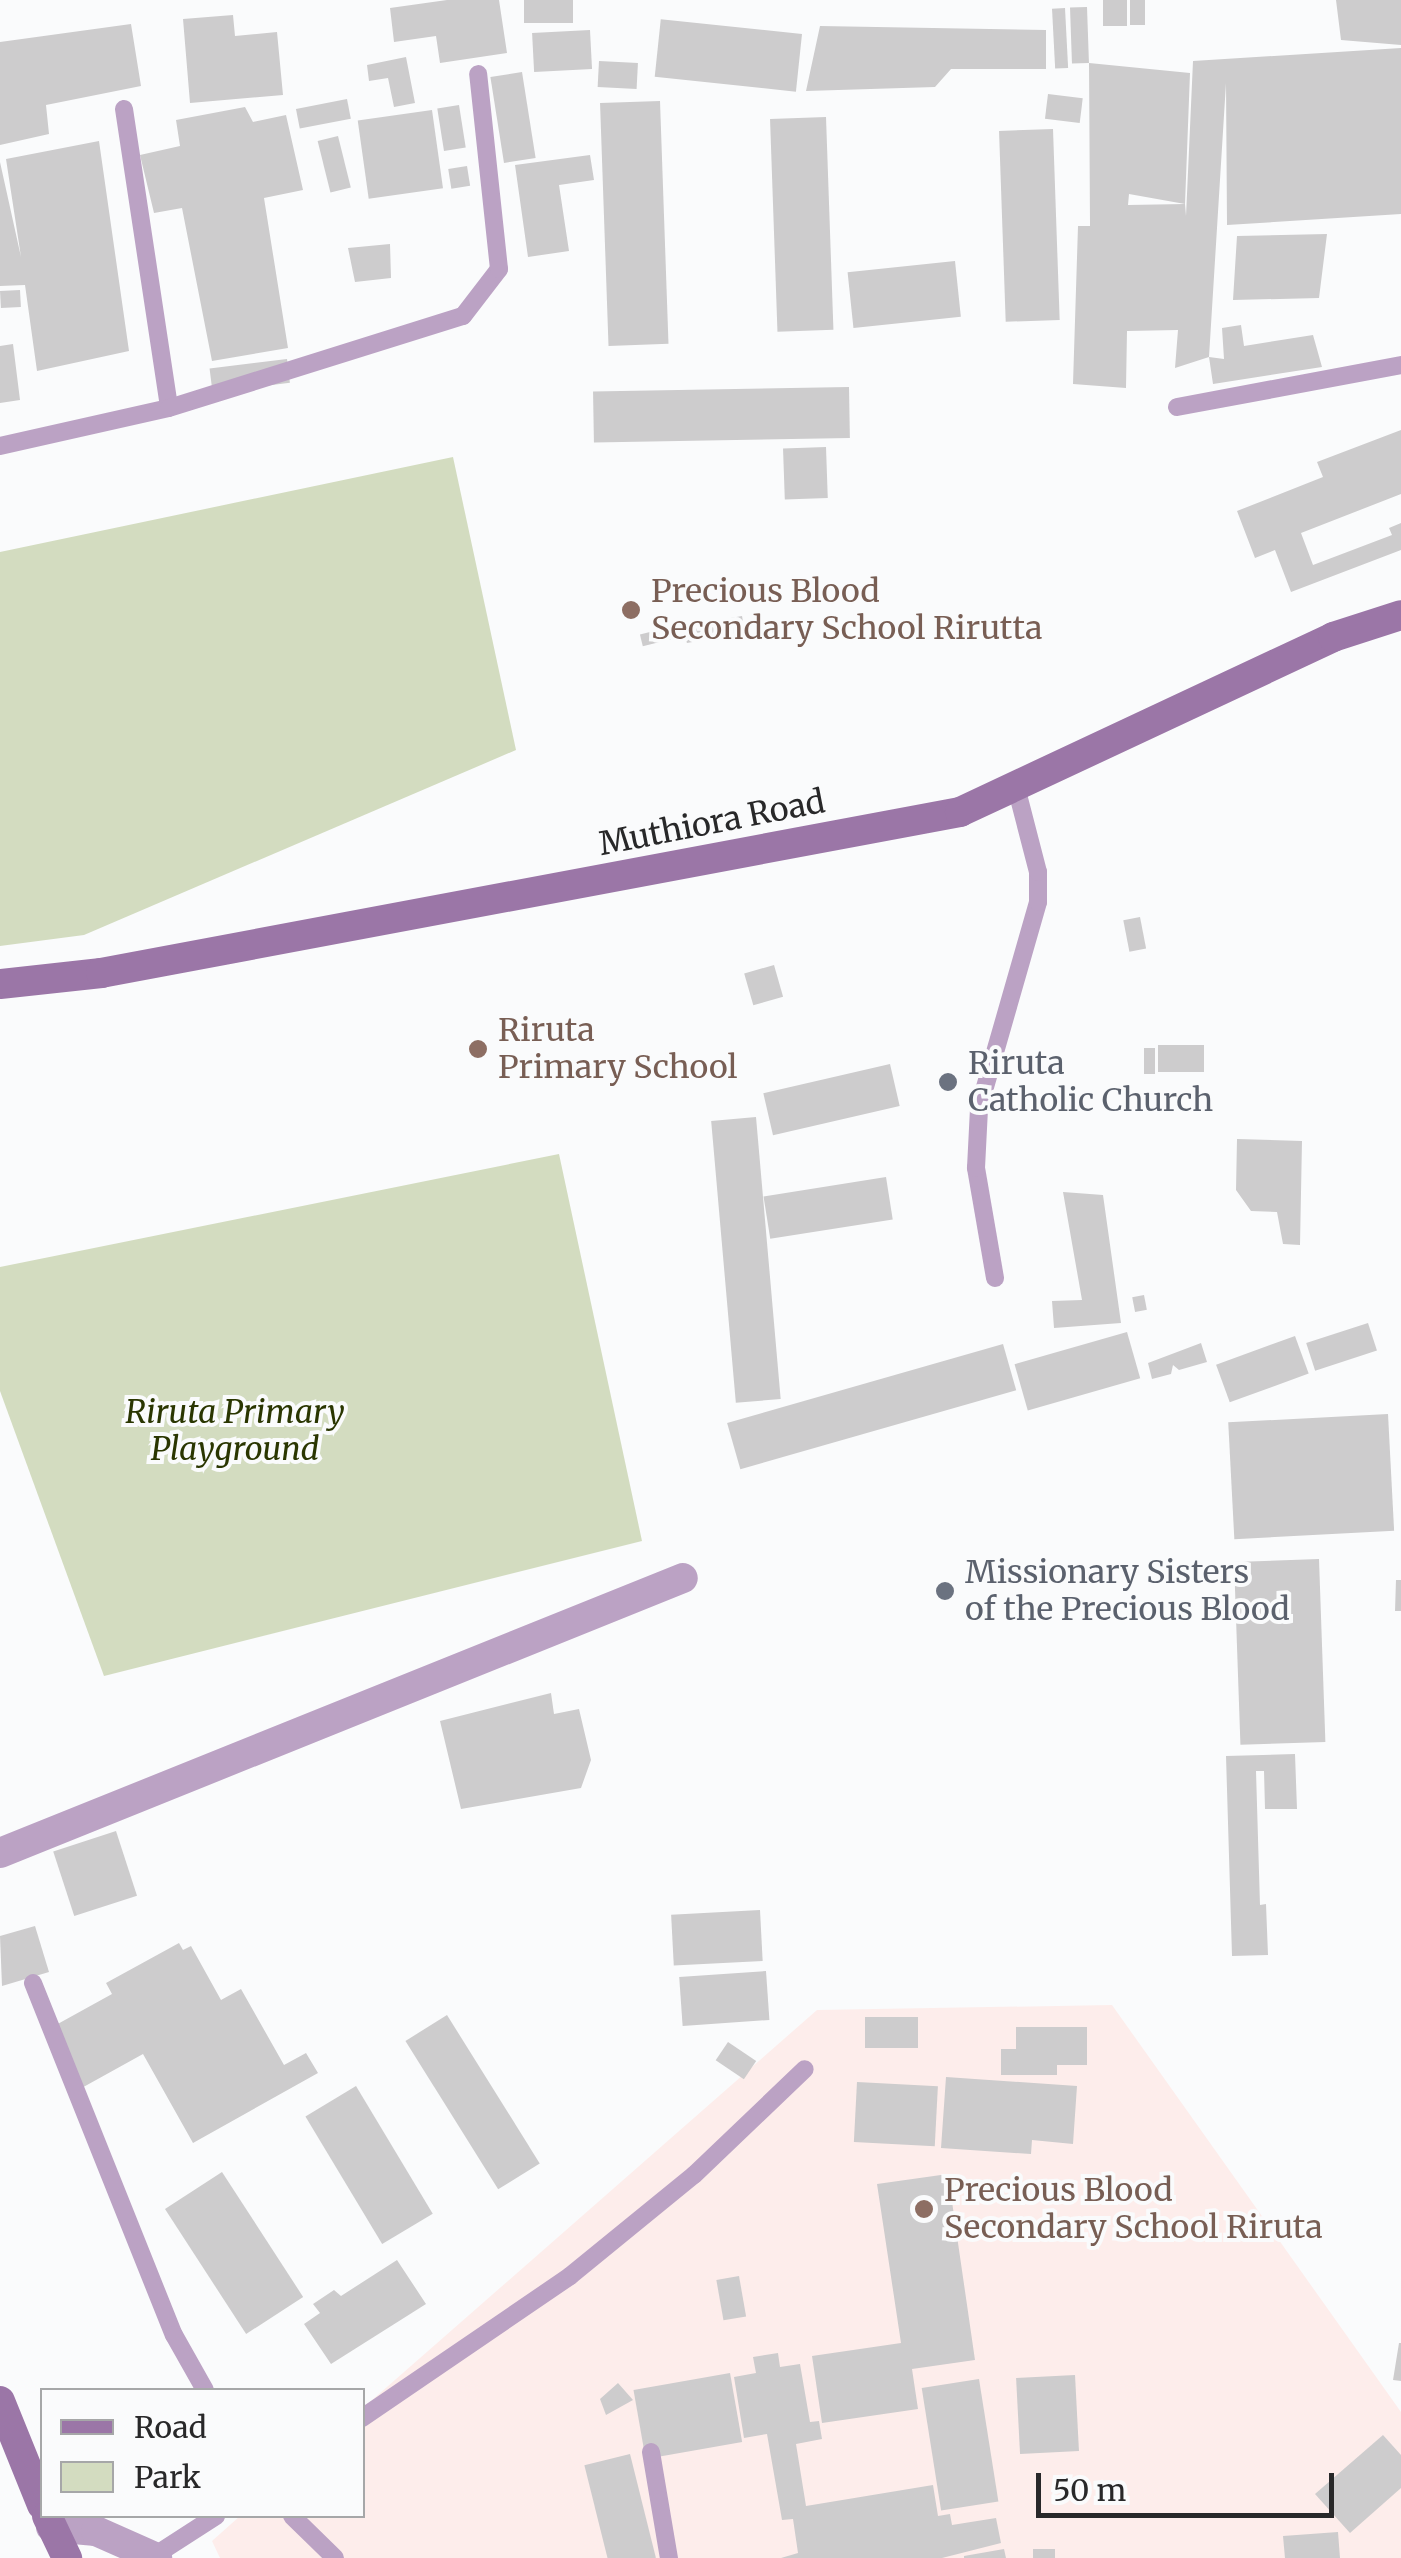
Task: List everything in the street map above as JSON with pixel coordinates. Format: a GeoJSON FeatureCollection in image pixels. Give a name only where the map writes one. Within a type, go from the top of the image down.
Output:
{"type":"FeatureCollection","features":[{"type":"Feature","properties":{"kind":"street","name":"Muthiora Road"},"geometry":{"type":"LineString","coordinates":[[0,984],[101,973],[960,812],[1333,636],[1401,615]]}},
{"type":"Feature","properties":{"kind":"street"},"geometry":{"type":"LineString","coordinates":[[0,1853],[683,1578]]}},
{"type":"Feature","properties":{"kind":"street"},"geometry":{"type":"LineString","coordinates":[[0,2401],[40,2499]]}},
{"type":"Feature","properties":{"kind":"street"},"geometry":{"type":"LineString","coordinates":[[48,2518],[67,2558]]}},
{"type":"Feature","properties":{"kind":"street"},"geometry":{"type":"LineString","coordinates":[[54,2518],[96,2531],[155,2557]]}},
{"type":"Feature","properties":{"kind":"lane"},"geometry":{"type":"LineString","coordinates":[[0,446],[168,408],[463,316],[499,268],[478,74]]}},
{"type":"Feature","properties":{"kind":"lane"},"geometry":{"type":"LineString","coordinates":[[124,109],[168,408]]}},
{"type":"Feature","properties":{"kind":"lane"},"geometry":{"type":"LineString","coordinates":[[1177,407],[1401,364]]}},
{"type":"Feature","properties":{"kind":"lane"},"geometry":{"type":"LineString","coordinates":[[994,1278],[976,1168],[979,1108],[1038,902],[1038,872],[1016,787]]}},
{"type":"Feature","properties":{"kind":"lane"},"geometry":{"type":"LineString","coordinates":[[34,1983],[174,2335],[204,2388]]}},
{"type":"Feature","properties":{"kind":"lane"},"geometry":{"type":"LineString","coordinates":[[365,2416],[570,2276],[694,2174],[805,2069]]}},
{"type":"Feature","properties":{"kind":"lane"},"geometry":{"type":"LineString","coordinates":[[652,2452],[668,2558]]}},
{"type":"Feature","properties":{"kind":"lane"},"geometry":{"type":"LineString","coordinates":[[155,2557],[213,2518]]}},
{"type":"Feature","properties":{"kind":"lane"},"geometry":{"type":"LineString","coordinates":[[294,2518],[335,2558]]}},
{"type":"Feature","properties":{"kind":"shaded area","name":"Precious Blood Secondary School Riruta"},"geometry":{"type":"Polygon","coordinates":[[[1112,2005],[1401,2412],[1401,2558],[220,2558],[212,2541],[238,2518],[365,2518],[365,2406],[817,2010],[1112,2005]]]}},
{"type":"Feature","properties":{"kind":"green space"},"geometry":{"type":"Polygon","coordinates":[[[453,457],[516,750],[84,935],[0,946],[0,552],[453,457]]]}},
{"type":"Feature","properties":{"kind":"green space","name":"Riruta Primary Playground"},"geometry":{"type":"Polygon","coordinates":[[[559,1154],[642,1541],[104,1676],[0,1391],[0,1267],[559,1154]]]}},
{"type":"Feature","properties":{"kind":"building"},"geometry":{"type":"Polygon","coordinates":[[[447,0],[499,0],[507,53],[440,63],[436,36],[394,42],[390,8],[447,0]]]}},
{"type":"Feature","properties":{"kind":"building"},"geometry":{"type":"Polygon","coordinates":[[[524,0],[573,0],[573,23],[524,23],[524,0]]]}},
{"type":"Feature","properties":{"kind":"building"},"geometry":{"type":"Polygon","coordinates":[[[1103,0],[1127,0],[1127,26],[1103,26],[1103,0]]]}},
{"type":"Feature","properties":{"kind":"building"},"geometry":{"type":"Polygon","coordinates":[[[1130,0],[1145,0],[1145,25],[1130,25],[1130,0]]]}},
{"type":"Feature","properties":{"kind":"building"},"geometry":{"type":"Polygon","coordinates":[[[1336,0],[1401,0],[1401,45],[1341,40],[1336,0]]]}},
{"type":"Feature","properties":{"kind":"building"},"geometry":{"type":"Polygon","coordinates":[[[1087,7],[1089,63],[1072,64],[1070,8],[1087,7]]]}},
{"type":"Feature","properties":{"kind":"building"},"geometry":{"type":"Polygon","coordinates":[[[1065,8],[1068,68],[1055,69],[1052,9],[1065,8]]]}},
{"type":"Feature","properties":{"kind":"building"},"geometry":{"type":"Polygon","coordinates":[[[233,15],[235,36],[277,32],[283,95],[190,103],[183,19],[233,15]]]}},
{"type":"Feature","properties":{"kind":"building"},"geometry":{"type":"Polygon","coordinates":[[[661,19],[802,34],[796,92],[655,77],[661,19]]]}},
{"type":"Feature","properties":{"kind":"building"},"geometry":{"type":"Polygon","coordinates":[[[131,24],[141,86],[46,105],[49,134],[0,145],[0,42],[131,24]]]}},
{"type":"Feature","properties":{"kind":"building"},"geometry":{"type":"Polygon","coordinates":[[[820,26],[1046,30],[1046,69],[951,69],[935,87],[806,91],[820,26]]]}},
{"type":"Feature","properties":{"kind":"building"},"geometry":{"type":"Polygon","coordinates":[[[590,30],[592,69],[534,72],[532,33],[590,30]]]}},
{"type":"Feature","properties":{"kind":"building"},"geometry":{"type":"Polygon","coordinates":[[[1401,48],[1401,214],[1227,225],[1226,83],[1209,357],[1175,368],[1178,330],[1127,331],[1126,388],[1073,384],[1078,226],[1090,226],[1089,63],[1190,73],[1186,216],[1193,61],[1401,48]],[[1129,194],[1128,205],[1185,204],[1129,194]]]}},
{"type":"Feature","properties":{"kind":"building"},"geometry":{"type":"Polygon","coordinates":[[[406,57],[415,103],[394,107],[388,78],[369,81],[367,65],[406,57]]]}},
{"type":"Feature","properties":{"kind":"building"},"geometry":{"type":"Polygon","coordinates":[[[599,61],[638,63],[637,89],[598,87],[599,61]]]}},
{"type":"Feature","properties":{"kind":"building"},"geometry":{"type":"Polygon","coordinates":[[[522,72],[536,158],[504,163],[490,77],[522,72]]]}},
{"type":"Feature","properties":{"kind":"building"},"geometry":{"type":"Polygon","coordinates":[[[1048,94],[1083,98],[1080,123],[1045,119],[1048,94]]]}},
{"type":"Feature","properties":{"kind":"building"},"geometry":{"type":"Polygon","coordinates":[[[347,99],[351,119],[300,129],[296,109],[347,99]]]}},
{"type":"Feature","properties":{"kind":"building"},"geometry":{"type":"Polygon","coordinates":[[[660,101],[668,344],[609,346],[600,103],[660,101]]]}},
{"type":"Feature","properties":{"kind":"building"},"geometry":{"type":"Polygon","coordinates":[[[459,105],[466,147],[444,151],[437,108],[459,105]]]}},
{"type":"Feature","properties":{"kind":"building"},"geometry":{"type":"Polygon","coordinates":[[[245,107],[253,122],[286,115],[303,190],[264,198],[288,348],[212,361],[182,208],[154,213],[140,155],[180,146],[176,120],[245,107]]]}},
{"type":"Feature","properties":{"kind":"building"},"geometry":{"type":"Polygon","coordinates":[[[432,110],[443,188],[369,199],[358,120],[432,110]]]}},
{"type":"Feature","properties":{"kind":"building"},"geometry":{"type":"Polygon","coordinates":[[[826,117],[833,330],[777,332],[770,119],[826,117]]]}},
{"type":"Feature","properties":{"kind":"building"},"geometry":{"type":"Polygon","coordinates":[[[1053,129],[1060,320],[1006,322],[999,131],[1053,129]]]}},
{"type":"Feature","properties":{"kind":"building"},"geometry":{"type":"Polygon","coordinates":[[[338,136],[351,187],[330,193],[318,141],[338,136]]]}},
{"type":"Feature","properties":{"kind":"building"},"geometry":{"type":"Polygon","coordinates":[[[99,141],[129,351],[37,371],[25,285],[0,286],[0,162],[21,257],[6,159],[99,141]]]}},
{"type":"Feature","properties":{"kind":"building"},"geometry":{"type":"Polygon","coordinates":[[[590,155],[594,180],[559,185],[569,251],[528,257],[515,165],[590,155]]]}},
{"type":"Feature","properties":{"kind":"building"},"geometry":{"type":"Polygon","coordinates":[[[467,166],[470,186],[451,189],[448,169],[467,166]]]}},
{"type":"Feature","properties":{"kind":"building"},"geometry":{"type":"Polygon","coordinates":[[[1327,234],[1319,298],[1233,300],[1237,236],[1327,234]]]}},
{"type":"Feature","properties":{"kind":"building"},"geometry":{"type":"Polygon","coordinates":[[[390,244],[391,278],[355,282],[348,248],[390,244]]]}},
{"type":"Feature","properties":{"kind":"building"},"geometry":{"type":"Polygon","coordinates":[[[955,261],[961,317],[853,328],[848,272],[955,261]]]}},
{"type":"Feature","properties":{"kind":"building"},"geometry":{"type":"Polygon","coordinates":[[[20,290],[21,307],[1,308],[0,291],[20,290]]]}},
{"type":"Feature","properties":{"kind":"building"},"geometry":{"type":"Polygon","coordinates":[[[1241,325],[1244,346],[1313,335],[1322,367],[1213,384],[1209,357],[1224,359],[1222,328],[1241,325]]]}},
{"type":"Feature","properties":{"kind":"building"},"geometry":{"type":"Polygon","coordinates":[[[13,344],[20,400],[0,403],[0,346],[13,344]]]}},
{"type":"Feature","properties":{"kind":"building"},"geometry":{"type":"Polygon","coordinates":[[[287,359],[290,383],[213,392],[210,369],[287,359]]]}},
{"type":"Feature","properties":{"kind":"building"},"geometry":{"type":"Polygon","coordinates":[[[849,387],[850,438],[594,442],[593,391],[849,387]]]}},
{"type":"Feature","properties":{"kind":"building"},"geometry":{"type":"Polygon","coordinates":[[[1401,430],[1401,494],[1301,533],[1313,565],[1392,535],[1389,528],[1401,523],[1401,550],[1291,592],[1275,550],[1255,558],[1237,511],[1323,477],[1317,462],[1401,430]]]}},
{"type":"Feature","properties":{"kind":"building"},"geometry":{"type":"Polygon","coordinates":[[[826,447],[828,498],[785,499],[783,449],[826,447]]]}},
{"type":"Feature","properties":{"kind":"building"},"geometry":{"type":"Polygon","coordinates":[[[742,616],[745,633],[687,643],[684,626],[742,616]]]}},
{"type":"Feature","properties":{"kind":"building"},"geometry":{"type":"Polygon","coordinates":[[[670,627],[673,639],[643,646],[640,634],[670,627]]]}},
{"type":"Feature","properties":{"kind":"building"},"geometry":{"type":"Polygon","coordinates":[[[1140,917],[1146,948],[1129,952],[1123,920],[1140,917]]]}},
{"type":"Feature","properties":{"kind":"building"},"geometry":{"type":"Polygon","coordinates":[[[774,965],[783,997],[753,1005],[744,974],[774,965]]]}},
{"type":"Feature","properties":{"kind":"building"},"geometry":{"type":"Polygon","coordinates":[[[1158,1045],[1204,1045],[1204,1072],[1158,1072],[1158,1045]]]}},
{"type":"Feature","properties":{"kind":"building"},"geometry":{"type":"Polygon","coordinates":[[[1144,1048],[1155,1048],[1155,1074],[1144,1074],[1144,1048]]]}},
{"type":"Feature","properties":{"kind":"building"},"geometry":{"type":"Polygon","coordinates":[[[890,1064],[900,1106],[773,1135],[763,1093],[890,1064]]]}},
{"type":"Feature","properties":{"kind":"building"},"geometry":{"type":"Polygon","coordinates":[[[756,1117],[781,1399],[736,1403],[711,1121],[756,1117]]]}},
{"type":"Feature","properties":{"kind":"building"},"geometry":{"type":"Polygon","coordinates":[[[1237,1139],[1302,1141],[1300,1245],[1283,1244],[1277,1212],[1251,1211],[1236,1190],[1237,1139]]]}},
{"type":"Feature","properties":{"kind":"building"},"geometry":{"type":"Polygon","coordinates":[[[886,1177],[893,1219],[770,1239],[764,1196],[886,1177]]]}},
{"type":"Feature","properties":{"kind":"building"},"geometry":{"type":"Polygon","coordinates":[[[1063,1192],[1103,1195],[1121,1323],[1054,1328],[1052,1301],[1082,1300],[1063,1192]]]}},
{"type":"Feature","properties":{"kind":"building"},"geometry":{"type":"Polygon","coordinates":[[[1144,1295],[1147,1310],[1135,1312],[1132,1297],[1144,1295]]]}},
{"type":"Feature","properties":{"kind":"building"},"geometry":{"type":"Polygon","coordinates":[[[1368,1323],[1377,1351],[1315,1371],[1306,1343],[1368,1323]]]}},
{"type":"Feature","properties":{"kind":"building"},"geometry":{"type":"Polygon","coordinates":[[[1127,1332],[1140,1378],[1028,1410],[1015,1364],[1127,1332]]]}},
{"type":"Feature","properties":{"kind":"building"},"geometry":{"type":"Polygon","coordinates":[[[1295,1336],[1309,1374],[1230,1402],[1216,1365],[1295,1336]]]}},
{"type":"Feature","properties":{"kind":"building"},"geometry":{"type":"Polygon","coordinates":[[[1201,1343],[1207,1362],[1179,1370],[1173,1365],[1171,1374],[1152,1379],[1148,1363],[1201,1343]]]}},
{"type":"Feature","properties":{"kind":"building"},"geometry":{"type":"Polygon","coordinates":[[[1003,1344],[1016,1390],[740,1469],[727,1423],[1003,1344]]]}},
{"type":"Feature","properties":{"kind":"building"},"geometry":{"type":"Polygon","coordinates":[[[1388,1414],[1394,1531],[1234,1539],[1228,1422],[1388,1414]]]}},
{"type":"Feature","properties":{"kind":"building"},"geometry":{"type":"Polygon","coordinates":[[[1319,1559],[1325,1742],[1240,1745],[1234,1562],[1319,1559]]]}},
{"type":"Feature","properties":{"kind":"building"},"geometry":{"type":"Polygon","coordinates":[[[1396,1580],[1401,1580],[1401,1611],[1395,1611],[1396,1580]]]}},
{"type":"Feature","properties":{"kind":"building"},"geometry":{"type":"Polygon","coordinates":[[[551,1693],[554,1714],[579,1709],[591,1760],[581,1788],[461,1809],[440,1721],[551,1693]]]}},
{"type":"Feature","properties":{"kind":"building"},"geometry":{"type":"Polygon","coordinates":[[[1295,1754],[1297,1809],[1265,1809],[1264,1771],[1256,1771],[1260,1905],[1266,1904],[1268,1955],[1232,1956],[1226,1756],[1295,1754]]]}},
{"type":"Feature","properties":{"kind":"building"},"geometry":{"type":"Polygon","coordinates":[[[116,1831],[137,1896],[74,1916],[53,1851],[116,1831]]]}},
{"type":"Feature","properties":{"kind":"building"},"geometry":{"type":"Polygon","coordinates":[[[760,1910],[763,1961],[674,1966],[671,1915],[760,1910]]]}},
{"type":"Feature","properties":{"kind":"building"},"geometry":{"type":"Polygon","coordinates":[[[35,1926],[49,1972],[2,1986],[0,1936],[35,1926]]]}},
{"type":"Feature","properties":{"kind":"building"},"geometry":{"type":"Polygon","coordinates":[[[179,1943],[183,1950],[191,1946],[221,2000],[241,1989],[284,2065],[306,2053],[318,2073],[193,2143],[143,2054],[78,2090],[45,2031],[112,1994],[106,1983],[179,1943]]]}},
{"type":"Feature","properties":{"kind":"building"},"geometry":{"type":"Polygon","coordinates":[[[766,1971],[769,2020],[683,2026],[679,1977],[766,1971]]]}},
{"type":"Feature","properties":{"kind":"building"},"geometry":{"type":"Polygon","coordinates":[[[447,2015],[540,2163],[498,2189],[405,2041],[447,2015]]]}},
{"type":"Feature","properties":{"kind":"building"},"geometry":{"type":"Polygon","coordinates":[[[865,2017],[918,2017],[918,2048],[865,2048],[865,2017]]]}},
{"type":"Feature","properties":{"kind":"building"},"geometry":{"type":"Polygon","coordinates":[[[1016,2027],[1087,2027],[1087,2065],[1057,2065],[1057,2075],[1001,2075],[1001,2049],[1016,2049],[1016,2027]]]}},
{"type":"Feature","properties":{"kind":"building"},"geometry":{"type":"Polygon","coordinates":[[[728,2042],[756,2061],[744,2079],[716,2060],[728,2042]]]}},
{"type":"Feature","properties":{"kind":"building"},"geometry":{"type":"Polygon","coordinates":[[[946,2077],[1077,2086],[1073,2144],[1032,2140],[1031,2154],[941,2148],[946,2077]]]}},
{"type":"Feature","properties":{"kind":"building"},"geometry":{"type":"Polygon","coordinates":[[[857,2082],[938,2086],[935,2146],[854,2142],[857,2082]]]}},
{"type":"Feature","properties":{"kind":"building"},"geometry":{"type":"Polygon","coordinates":[[[356,2086],[433,2214],[382,2244],[305,2116],[356,2086]]]}},
{"type":"Feature","properties":{"kind":"building"},"geometry":{"type":"Polygon","coordinates":[[[222,2172],[303,2297],[246,2334],[165,2209],[222,2172]]]}},
{"type":"Feature","properties":{"kind":"building"},"geometry":{"type":"Polygon","coordinates":[[[948,2174],[975,2360],[912,2369],[918,2409],[822,2423],[812,2356],[901,2343],[877,2184],[948,2174]]]}},
{"type":"Feature","properties":{"kind":"building"},"geometry":{"type":"Polygon","coordinates":[[[397,2260],[426,2304],[331,2364],[304,2324],[320,2313],[313,2304],[334,2290],[341,2296],[397,2260]]]}},
{"type":"Feature","properties":{"kind":"building"},"geometry":{"type":"Polygon","coordinates":[[[739,2276],[746,2316],[723,2320],[716,2280],[739,2276]]]}},
{"type":"Feature","properties":{"kind":"building"},"geometry":{"type":"Polygon","coordinates":[[[1401,2343],[1401,2381],[1393,2380],[1401,2343]]]}},
{"type":"Feature","properties":{"kind":"building"},"geometry":{"type":"Polygon","coordinates":[[[778,2353],[780,2367],[800,2364],[810,2422],[819,2421],[822,2439],[796,2444],[806,2506],[933,2485],[938,2516],[950,2514],[952,2525],[996,2518],[1001,2543],[942,2558],[781,2558],[798,2553],[793,2519],[782,2520],[767,2434],[744,2438],[734,2377],[756,2373],[753,2357],[778,2353]]]}},
{"type":"Feature","properties":{"kind":"building"},"geometry":{"type":"Polygon","coordinates":[[[730,2373],[742,2442],[646,2459],[633,2390],[730,2373]]]}},
{"type":"Feature","properties":{"kind":"building"},"geometry":{"type":"Polygon","coordinates":[[[1075,2375],[1079,2451],[1020,2454],[1016,2378],[1075,2375]]]}},
{"type":"Feature","properties":{"kind":"building"},"geometry":{"type":"Polygon","coordinates":[[[979,2379],[998,2501],[941,2511],[922,2388],[979,2379]]]}},
{"type":"Feature","properties":{"kind":"building"},"geometry":{"type":"Polygon","coordinates":[[[618,2383],[633,2400],[606,2415],[600,2399],[618,2383]]]}},
{"type":"Feature","properties":{"kind":"building"},"geometry":{"type":"Polygon","coordinates":[[[1383,2435],[1401,2455],[1401,2488],[1350,2533],[1315,2494],[1383,2435]]]}},
{"type":"Feature","properties":{"kind":"building"},"geometry":{"type":"Polygon","coordinates":[[[630,2454],[656,2558],[607,2558],[584,2465],[630,2454]]]}},
{"type":"Feature","properties":{"kind":"building"},"geometry":{"type":"Polygon","coordinates":[[[1338,2532],[1340,2558],[1285,2558],[1283,2536],[1338,2532]]]}},
{"type":"Feature","properties":{"kind":"building"},"geometry":{"type":"Polygon","coordinates":[[[1004,2549],[1006,2558],[964,2558],[964,2556],[1004,2549]]]}},
{"type":"Feature","properties":{"kind":"building"},"geometry":{"type":"Polygon","coordinates":[[[1033,2549],[1055,2549],[1055,2558],[1033,2558],[1033,2549]]]}},
{"type":"Feature","properties":{"kind":"place","name":"Precious Blood Secondary School Rirutta"},"geometry":{"type":"Point","coordinates":[631,610]}},
{"type":"Feature","properties":{"kind":"place","name":"Riruta Primary School"},"geometry":{"type":"Point","coordinates":[478,1049]}},
{"type":"Feature","properties":{"kind":"place","name":"Riruta Catholic Church"},"geometry":{"type":"Point","coordinates":[948,1082]}},
{"type":"Feature","properties":{"kind":"place","name":"Missionary Sisters of the Precious Blood"},"geometry":{"type":"Point","coordinates":[945,1591]}},
{"type":"Feature","properties":{"kind":"place","name":"Precious Blood Secondary School Riruta"},"geometry":{"type":"Point","coordinates":[924,2209]}}]}
